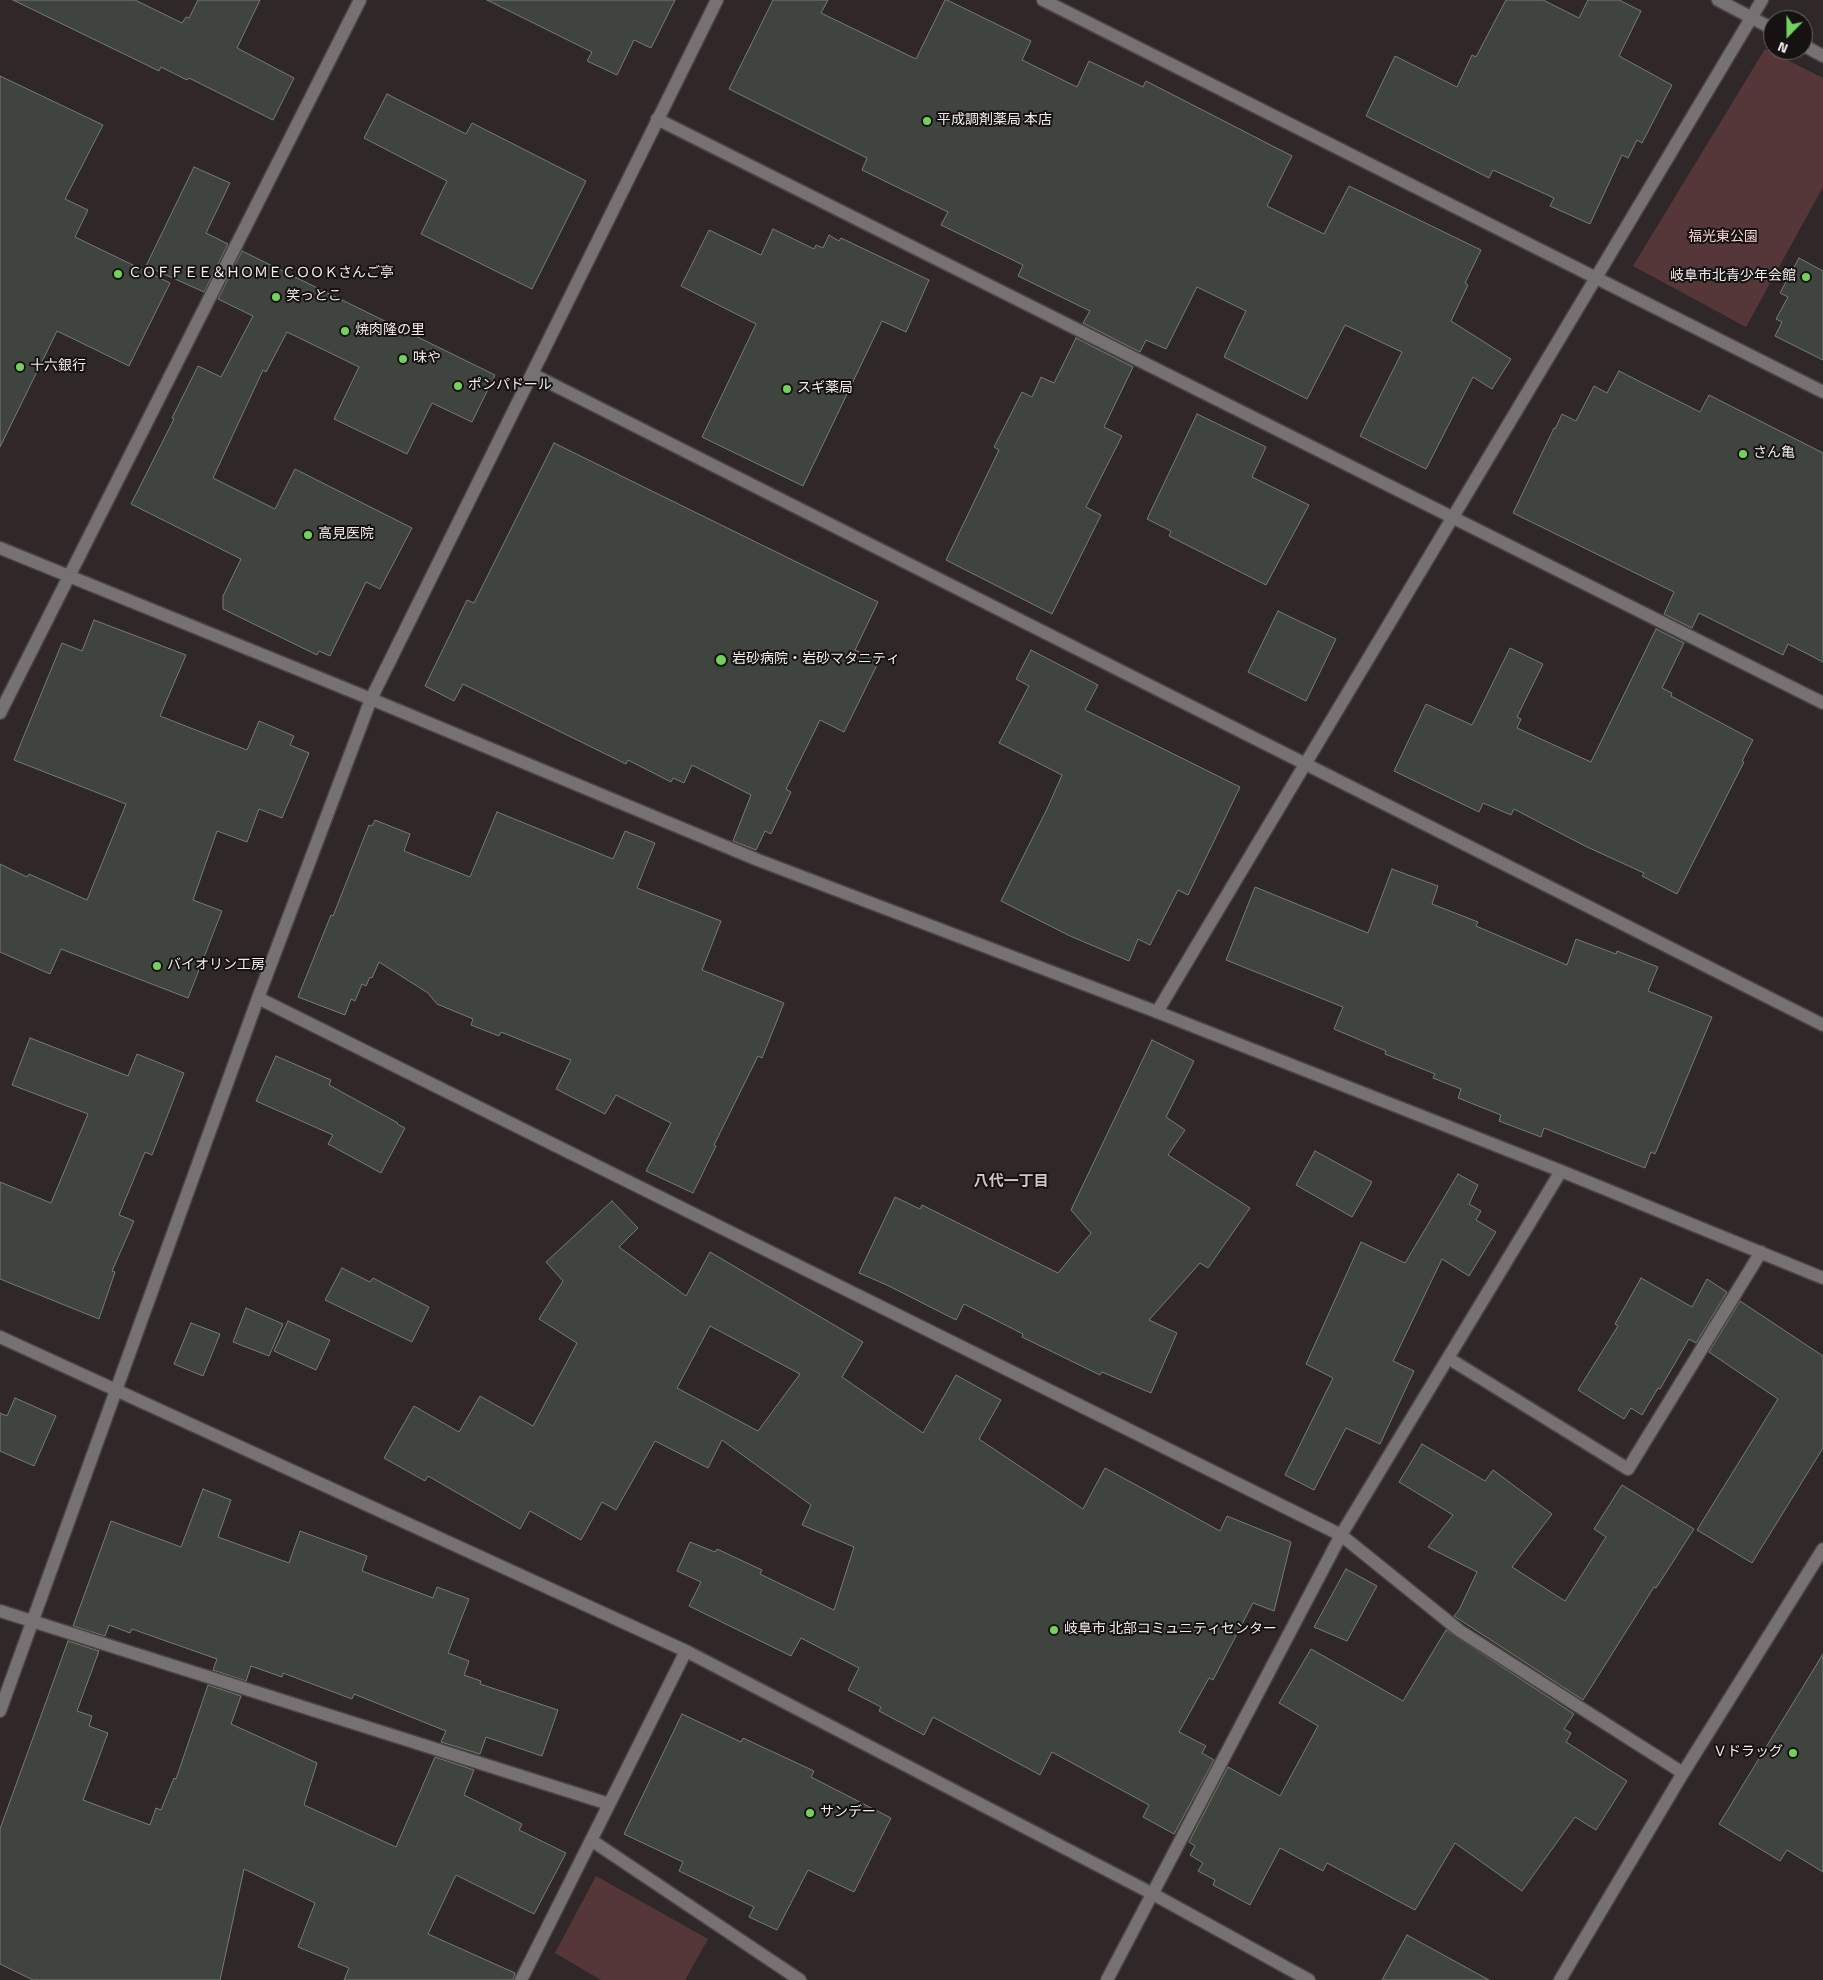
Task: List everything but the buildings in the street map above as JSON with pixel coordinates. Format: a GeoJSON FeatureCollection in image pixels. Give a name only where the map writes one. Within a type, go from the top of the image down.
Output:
{"type":"FeatureCollection","features":[{"type":"Feature","properties":{"kind":"street"},"geometry":{"type":"LineString","coordinates":[[0,713],[360,0]]}},
{"type":"Feature","properties":{"kind":"street"},"geometry":{"type":"LineString","coordinates":[[0,1711],[258,998],[371,699],[717,0]]}},
{"type":"Feature","properties":{"kind":"street"},"geometry":{"type":"LineString","coordinates":[[1043,0],[1823,392]]}},
{"type":"Feature","properties":{"kind":"street"},"geometry":{"type":"LineString","coordinates":[[1718,0],[1763,24]]}},
{"type":"Feature","properties":{"kind":"street"},"geometry":{"type":"LineString","coordinates":[[1157,1012],[1762,0]]}},
{"type":"Feature","properties":{"kind":"street"},"geometry":{"type":"LineString","coordinates":[[657,119],[1823,704]]}},
{"type":"Feature","properties":{"kind":"street"},"geometry":{"type":"LineString","coordinates":[[532,374],[1823,1026]]}},
{"type":"Feature","properties":{"kind":"street"},"geometry":{"type":"LineString","coordinates":[[0,548],[371,699],[758,860],[1157,1012],[1561,1171],[1823,1278]]}},
{"type":"Feature","properties":{"kind":"street"},"geometry":{"type":"LineString","coordinates":[[258,998],[1341,1535],[1460,1631],[1683,1773]]}},
{"type":"Feature","properties":{"kind":"street"},"geometry":{"type":"LineString","coordinates":[[1107,1980],[1341,1535],[1561,1171]]}},
{"type":"Feature","properties":{"kind":"street"},"geometry":{"type":"LineString","coordinates":[[1448,1358],[1628,1469],[1761,1252]]}},
{"type":"Feature","properties":{"kind":"street"},"geometry":{"type":"LineString","coordinates":[[0,1337],[686,1651],[1153,1894],[1309,1980]]}},
{"type":"Feature","properties":{"kind":"street"},"geometry":{"type":"LineString","coordinates":[[1560,1980],[1683,1773],[1823,1549]]}},
{"type":"Feature","properties":{"kind":"street"},"geometry":{"type":"LineString","coordinates":[[0,1611],[609,1804]]}},
{"type":"Feature","properties":{"kind":"street"},"geometry":{"type":"LineString","coordinates":[[521,1980],[686,1651]]}},
{"type":"Feature","properties":{"kind":"street"},"geometry":{"type":"LineString","coordinates":[[591,1840],[800,1980]]}},
{"type":"Feature","properties":{"kind":"green space","name":"福光東公園"},"geometry":{"type":"Polygon","coordinates":[[[1763,52],[1763,60],[1787,60],[1823,78],[1823,187],[1746,327],[1633,266],[1763,52]]]}},
{"type":"Feature","properties":{"kind":"green space"},"geometry":{"type":"Polygon","coordinates":[[[596,1876],[708,1939],[685,1980],[601,1980],[555,1953],[596,1876]]]}},
{"type":"Feature","properties":{"kind":"place","name":"平成調剤薬局 本店"},"geometry":{"type":"Point","coordinates":[927,121]}},
{"type":"Feature","properties":{"kind":"place","name":"ＣＯＦＦＥＥ＆ＨＯＭＥＣＯＯＫさんご亭"},"geometry":{"type":"Point","coordinates":[118,274]}},
{"type":"Feature","properties":{"kind":"place","name":"岐阜市北青少年会館"},"geometry":{"type":"Point","coordinates":[1806,277]}},
{"type":"Feature","properties":{"kind":"place","name":"笑っとこ"},"geometry":{"type":"Point","coordinates":[276,297]}},
{"type":"Feature","properties":{"kind":"place","name":"焼肉隆の里"},"geometry":{"type":"Point","coordinates":[345,331]}},
{"type":"Feature","properties":{"kind":"place","name":"味や"},"geometry":{"type":"Point","coordinates":[403,359]}},
{"type":"Feature","properties":{"kind":"place","name":"十六銀行"},"geometry":{"type":"Point","coordinates":[20,367]}},
{"type":"Feature","properties":{"kind":"place","name":"ポンパドール"},"geometry":{"type":"Point","coordinates":[458,386]}},
{"type":"Feature","properties":{"kind":"place","name":"スギ薬局"},"geometry":{"type":"Point","coordinates":[787,389]}},
{"type":"Feature","properties":{"kind":"place","name":"さん亀"},"geometry":{"type":"Point","coordinates":[1743,454]}},
{"type":"Feature","properties":{"kind":"place","name":"高見医院"},"geometry":{"type":"Point","coordinates":[308,535]}},
{"type":"Feature","properties":{"kind":"place","name":"岩砂病院・岩砂マタニティ"},"geometry":{"type":"Point","coordinates":[721,660]}},
{"type":"Feature","properties":{"kind":"place","name":"バイオリン工房"},"geometry":{"type":"Point","coordinates":[157,966]}},
{"type":"Feature","properties":{"kind":"place","name":"岐阜市 北部コミュニティセンター"},"geometry":{"type":"Point","coordinates":[1054,1630]}},
{"type":"Feature","properties":{"kind":"place","name":"Ｖドラッグ"},"geometry":{"type":"Point","coordinates":[1793,1753]}},
{"type":"Feature","properties":{"kind":"place","name":"サンデー"},"geometry":{"type":"Point","coordinates":[810,1813]}},
{"type":"Feature","properties":{"kind":"district","name":"八代一丁目"},"geometry":{"type":"Point","coordinates":[1011,1182]}}]}
